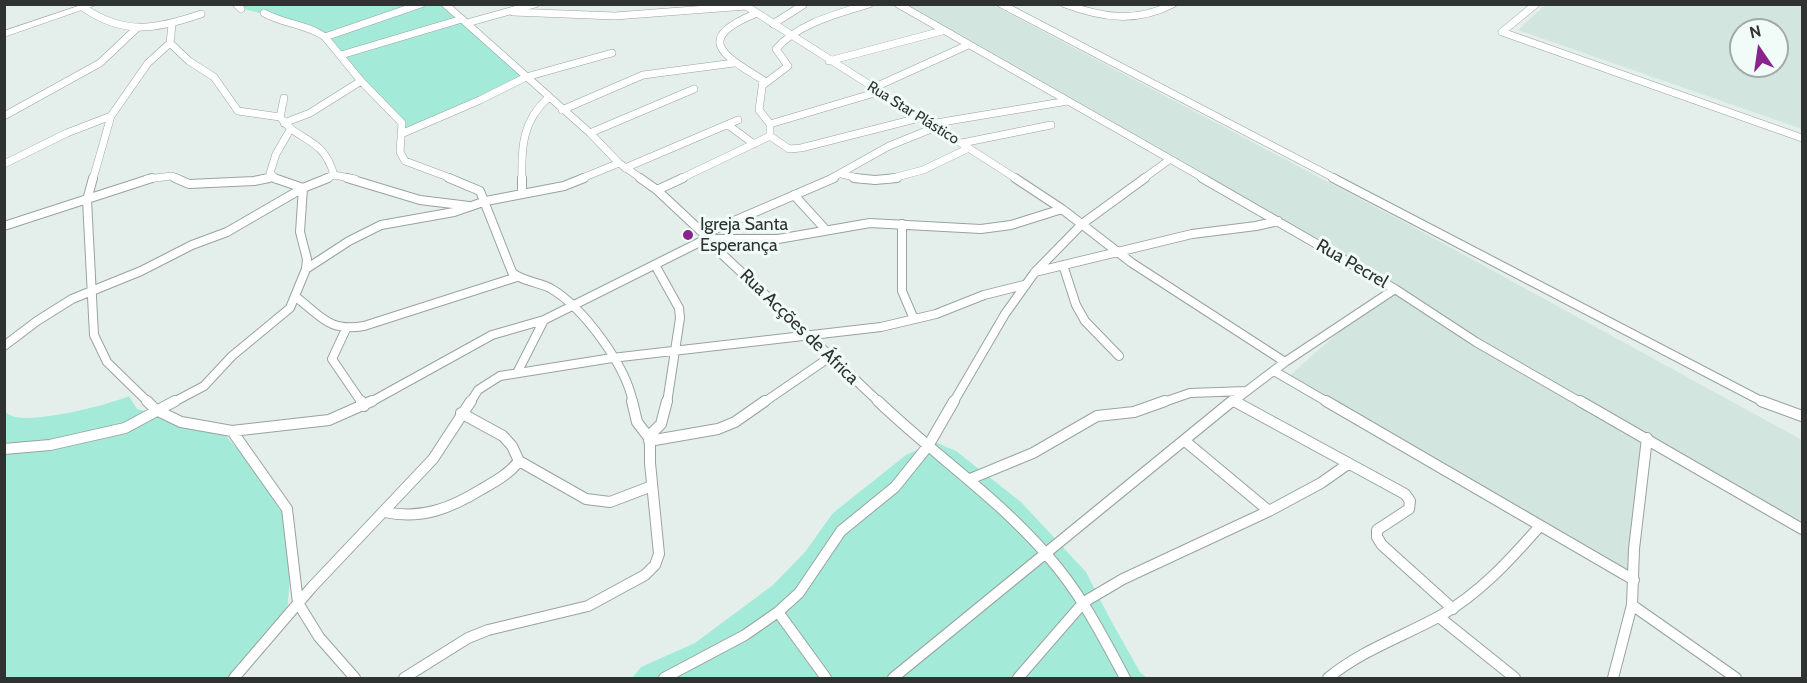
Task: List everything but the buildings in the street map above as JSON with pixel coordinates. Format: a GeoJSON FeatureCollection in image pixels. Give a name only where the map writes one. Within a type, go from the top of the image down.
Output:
{"type":"FeatureCollection","features":[{"type":"Feature","properties":{"kind":"main road"},"geometry":{"type":"LineString","coordinates":[[4,34],[95,4]]}},
{"type":"Feature","properties":{"kind":"street"},"geometry":{"type":"LineString","coordinates":[[325,37],[421,4]]}},
{"type":"Feature","properties":{"kind":"street","name":"Rua Acções de África"},"geometry":{"type":"LineString","coordinates":[[445,4],[590,133],[622,165],[657,190],[811,336],[830,357],[928,446],[970,479],[1047,554],[1084,602],[1125,678]]}},
{"type":"Feature","properties":{"kind":"street"},"geometry":{"type":"LineString","coordinates":[[341,55],[464,21],[513,12],[536,4]]}},
{"type":"Feature","properties":{"kind":"street"},"geometry":{"type":"LineString","coordinates":[[763,85],[788,66],[776,49],[788,35],[809,25],[869,4]]}},
{"type":"Feature","properties":{"kind":"street","name":"Rua Pecrel"},"geometry":{"type":"LineString","coordinates":[[897,4],[1278,221],[1395,289],[1476,342],[1803,529]]}},
{"type":"Feature","properties":{"kind":"street"},"geometry":{"type":"LineString","coordinates":[[1001,4],[1762,402],[1803,416]]}},
{"type":"Feature","properties":{"kind":"street"},"geometry":{"type":"LineString","coordinates":[[1065,4],[1110,18],[1125,19],[1160,13],[1173,4]]}},
{"type":"Feature","properties":{"kind":"street"},"geometry":{"type":"LineString","coordinates":[[1536,4],[1503,32],[1803,138]]}},
{"type":"Feature","properties":{"kind":"street"},"geometry":{"type":"LineString","coordinates":[[513,12],[615,16],[744,5]]}},
{"type":"Feature","properties":{"kind":"street","name":"Rua Star Plástico"},"geometry":{"type":"LineString","coordinates":[[744,5],[1062,209],[1118,251],[1285,362]]}},
{"type":"Feature","properties":{"kind":"street"},"geometry":{"type":"LineString","coordinates":[[773,24],[803,5]]}},
{"type":"Feature","properties":{"kind":"street"},"geometry":{"type":"LineString","coordinates":[[84,8],[96,18],[106,22],[138,27],[172,25],[201,14]]}},
{"type":"Feature","properties":{"kind":"street"},"geometry":{"type":"LineString","coordinates":[[264,13],[278,21],[318,32],[325,37],[361,81],[402,123],[401,157],[409,164],[418,169],[429,170],[472,185],[480,191],[486,201],[507,263],[517,276]]}},
{"type":"Feature","properties":{"kind":"street"},"geometry":{"type":"LineString","coordinates":[[757,13],[734,22],[718,36],[718,44],[722,53],[734,63],[763,80],[759,110],[770,124],[770,136]]}},
{"type":"Feature","properties":{"kind":"street"},"geometry":{"type":"LineString","coordinates":[[172,25],[170,43],[148,63],[111,116],[87,200],[94,335],[107,362],[156,410],[181,422],[232,431],[329,420],[364,406],[492,335],[544,320],[569,305],[656,265],[705,237],[842,174],[889,146],[933,126],[1068,101]]}},
{"type":"Feature","properties":{"kind":"street"},"geometry":{"type":"LineString","coordinates":[[4,116],[100,63],[138,27]]}},
{"type":"Feature","properties":{"kind":"street"},"geometry":{"type":"LineString","coordinates":[[829,61],[942,31]]}},
{"type":"Feature","properties":{"kind":"street"},"geometry":{"type":"LineString","coordinates":[[170,43],[189,61],[214,77],[238,111],[282,120],[310,113],[361,81]]}},
{"type":"Feature","properties":{"kind":"street"},"geometry":{"type":"LineString","coordinates":[[770,124],[876,90],[968,45]]}},
{"type":"Feature","properties":{"kind":"street"},"geometry":{"type":"LineString","coordinates":[[401,134],[480,100],[526,77],[612,53]]}},
{"type":"Feature","properties":{"kind":"street"},"geometry":{"type":"LineString","coordinates":[[562,110],[643,75],[734,63]]}},
{"type":"Feature","properties":{"kind":"street"},"geometry":{"type":"LineString","coordinates":[[590,133],[694,89]]}},
{"type":"Feature","properties":{"kind":"street"},"geometry":{"type":"LineString","coordinates":[[284,98],[282,120],[290,130],[315,142],[329,159],[334,175]]}},
{"type":"Feature","properties":{"kind":"street"},"geometry":{"type":"LineString","coordinates":[[522,193],[524,131],[533,111],[548,98]]}},
{"type":"Feature","properties":{"kind":"street"},"geometry":{"type":"LineString","coordinates":[[4,164],[67,133],[111,116]]}},
{"type":"Feature","properties":{"kind":"street"},"geometry":{"type":"LineString","coordinates":[[770,136],[789,149],[801,148],[919,118]]}},
{"type":"Feature","properties":{"kind":"street"},"geometry":{"type":"LineString","coordinates":[[306,269],[349,241],[381,225],[454,212],[486,201],[573,183],[738,120]]}},
{"type":"Feature","properties":{"kind":"street"},"geometry":{"type":"LineString","coordinates":[[728,125],[754,144]]}},
{"type":"Feature","properties":{"kind":"street"},"geometry":{"type":"LineString","coordinates":[[842,174],[868,182],[901,177],[920,172],[965,146],[1051,125]]}},
{"type":"Feature","properties":{"kind":"street"},"geometry":{"type":"LineString","coordinates":[[272,177],[270,173],[276,154],[290,130]]}},
{"type":"Feature","properties":{"kind":"street"},"geometry":{"type":"LineString","coordinates":[[657,190],[770,136]]}},
{"type":"Feature","properties":{"kind":"street"},"geometry":{"type":"LineString","coordinates":[[664,678],[722,649],[778,612],[799,593],[841,531],[895,487],[928,446],[1024,285],[1035,272],[1082,224],[1169,160]]}},
{"type":"Feature","properties":{"kind":"street"},"geometry":{"type":"LineString","coordinates":[[4,346],[56,308],[92,290],[141,271],[192,245],[227,232],[303,188],[334,175],[359,180],[420,200],[469,206]]}},
{"type":"Feature","properties":{"kind":"street"},"geometry":{"type":"LineString","coordinates":[[4,226],[154,177],[172,176],[189,184],[254,181],[272,177],[303,188]]}},
{"type":"Feature","properties":{"kind":"street"},"geometry":{"type":"LineString","coordinates":[[4,449],[50,446],[104,434],[141,421],[156,410],[204,386],[232,356],[284,313],[296,297],[306,269],[307,259],[300,232],[303,188]]}},
{"type":"Feature","properties":{"kind":"street"},"geometry":{"type":"LineString","coordinates":[[794,195],[826,230]]}},
{"type":"Feature","properties":{"kind":"street"},"geometry":{"type":"LineString","coordinates":[[705,237],[777,239],[854,224],[994,228],[1042,217],[1062,209]]}},
{"type":"Feature","properties":{"kind":"street"},"geometry":{"type":"LineString","coordinates":[[1035,272],[1209,230],[1246,230],[1278,221]]}},
{"type":"Feature","properties":{"kind":"street"},"geometry":{"type":"LineString","coordinates":[[902,224],[902,291],[914,319]]}},
{"type":"Feature","properties":{"kind":"street"},"geometry":{"type":"LineString","coordinates":[[649,438],[662,424],[665,415],[680,318],[679,308],[656,265]]}},
{"type":"Feature","properties":{"kind":"street"},"geometry":{"type":"LineString","coordinates":[[1063,265],[1076,305],[1085,321],[1119,356]]}},
{"type":"Feature","properties":{"kind":"street"},"geometry":{"type":"LineString","coordinates":[[296,297],[334,326],[346,330],[517,276],[542,281],[560,293],[569,305],[590,324],[612,358],[633,398],[636,420],[649,438],[659,554],[655,565],[645,575],[588,606],[488,630],[468,638],[404,678]]}},
{"type":"Feature","properties":{"kind":"street"},"geometry":{"type":"LineString","coordinates":[[234,678],[298,603],[385,512],[442,447],[461,413],[478,390],[488,382],[517,373],[612,358],[881,327],[936,314],[984,295],[1024,285]]}},
{"type":"Feature","properties":{"kind":"street"},"geometry":{"type":"LineString","coordinates":[[893,678],[1233,400],[1285,362],[1395,289]]}},
{"type":"Feature","properties":{"kind":"street"},"geometry":{"type":"LineString","coordinates":[[517,373],[544,320]]}},
{"type":"Feature","properties":{"kind":"street"},"geometry":{"type":"LineString","coordinates":[[346,330],[332,359],[364,406]]}},
{"type":"Feature","properties":{"kind":"street"},"geometry":{"type":"LineString","coordinates":[[649,438],[718,429],[735,422],[830,357]]}},
{"type":"Feature","properties":{"kind":"street"},"geometry":{"type":"LineString","coordinates":[[1274,371],[1539,527],[1634,580]]}},
{"type":"Feature","properties":{"kind":"street"},"geometry":{"type":"LineString","coordinates":[[970,479],[1033,453],[1096,416],[1120,415],[1190,393],[1247,391]]}},
{"type":"Feature","properties":{"kind":"street"},"geometry":{"type":"LineString","coordinates":[[1233,400],[1348,464],[1392,485],[1408,498],[1409,509],[1377,530],[1377,537],[1453,609]]}},
{"type":"Feature","properties":{"kind":"street"},"geometry":{"type":"LineString","coordinates":[[461,413],[503,436],[512,446],[519,461],[573,494],[598,502],[619,500],[652,486]]}},
{"type":"Feature","properties":{"kind":"street"},"geometry":{"type":"LineString","coordinates":[[232,431],[287,509],[298,603],[319,637],[355,678]]}},
{"type":"Feature","properties":{"kind":"street"},"geometry":{"type":"LineString","coordinates":[[1613,678],[1632,605],[1634,549],[1647,438]]}},
{"type":"Feature","properties":{"kind":"street"},"geometry":{"type":"LineString","coordinates":[[1185,441],[1269,511]]}},
{"type":"Feature","properties":{"kind":"street"},"geometry":{"type":"LineString","coordinates":[[385,512],[400,517],[415,517],[447,509],[500,482],[519,461]]}},
{"type":"Feature","properties":{"kind":"street"},"geometry":{"type":"LineString","coordinates":[[1018,678],[1084,602],[1123,579],[1269,511],[1321,483],[1348,464]]}},
{"type":"Feature","properties":{"kind":"street"},"geometry":{"type":"LineString","coordinates":[[1328,678],[1346,661],[1453,609],[1517,552],[1539,527]]}},
{"type":"Feature","properties":{"kind":"street"},"geometry":{"type":"LineString","coordinates":[[1632,605],[1736,678]]}},
{"type":"Feature","properties":{"kind":"street"},"geometry":{"type":"LineString","coordinates":[[778,612],[826,678]]}},
{"type":"Feature","properties":{"kind":"street"},"geometry":{"type":"LineString","coordinates":[[1439,617],[1515,678]]}},
{"type":"Feature","properties":{"kind":"shaded area"},"geometry":{"type":"Polygon","coordinates":[[[907,5],[993,5],[1413,227],[1802,440],[1802,530],[1641,439],[1632,577],[1288,377],[1392,285],[907,5]]]}},
{"type":"Feature","properties":{"kind":"shaded area"},"geometry":{"type":"Polygon","coordinates":[[[1545,5],[1802,5],[1802,129],[1518,30],[1545,5]]]}},
{"type":"Feature","properties":{"kind":"green space"},"geometry":{"type":"Polygon","coordinates":[[[238,5],[448,5],[525,80],[404,131],[320,34],[243,9],[238,5]]]}},
{"type":"Feature","properties":{"kind":"green space"},"geometry":{"type":"Polygon","coordinates":[[[129,396],[137,409],[226,436],[261,475],[279,509],[285,513],[291,568],[287,612],[231,678],[5,678],[4,411],[22,418],[53,416],[129,396]]]}},
{"type":"Feature","properties":{"kind":"green space"},"geometry":{"type":"Polygon","coordinates":[[[935,442],[956,451],[1021,502],[1086,572],[1140,672],[1147,678],[632,678],[641,667],[695,643],[773,585],[805,552],[833,513],[906,455],[935,442]]]}},
{"type":"Feature","properties":{"kind":"place","name":"Igreja Santa Esperança"},"geometry":{"type":"Point","coordinates":[688,235]}}]}
